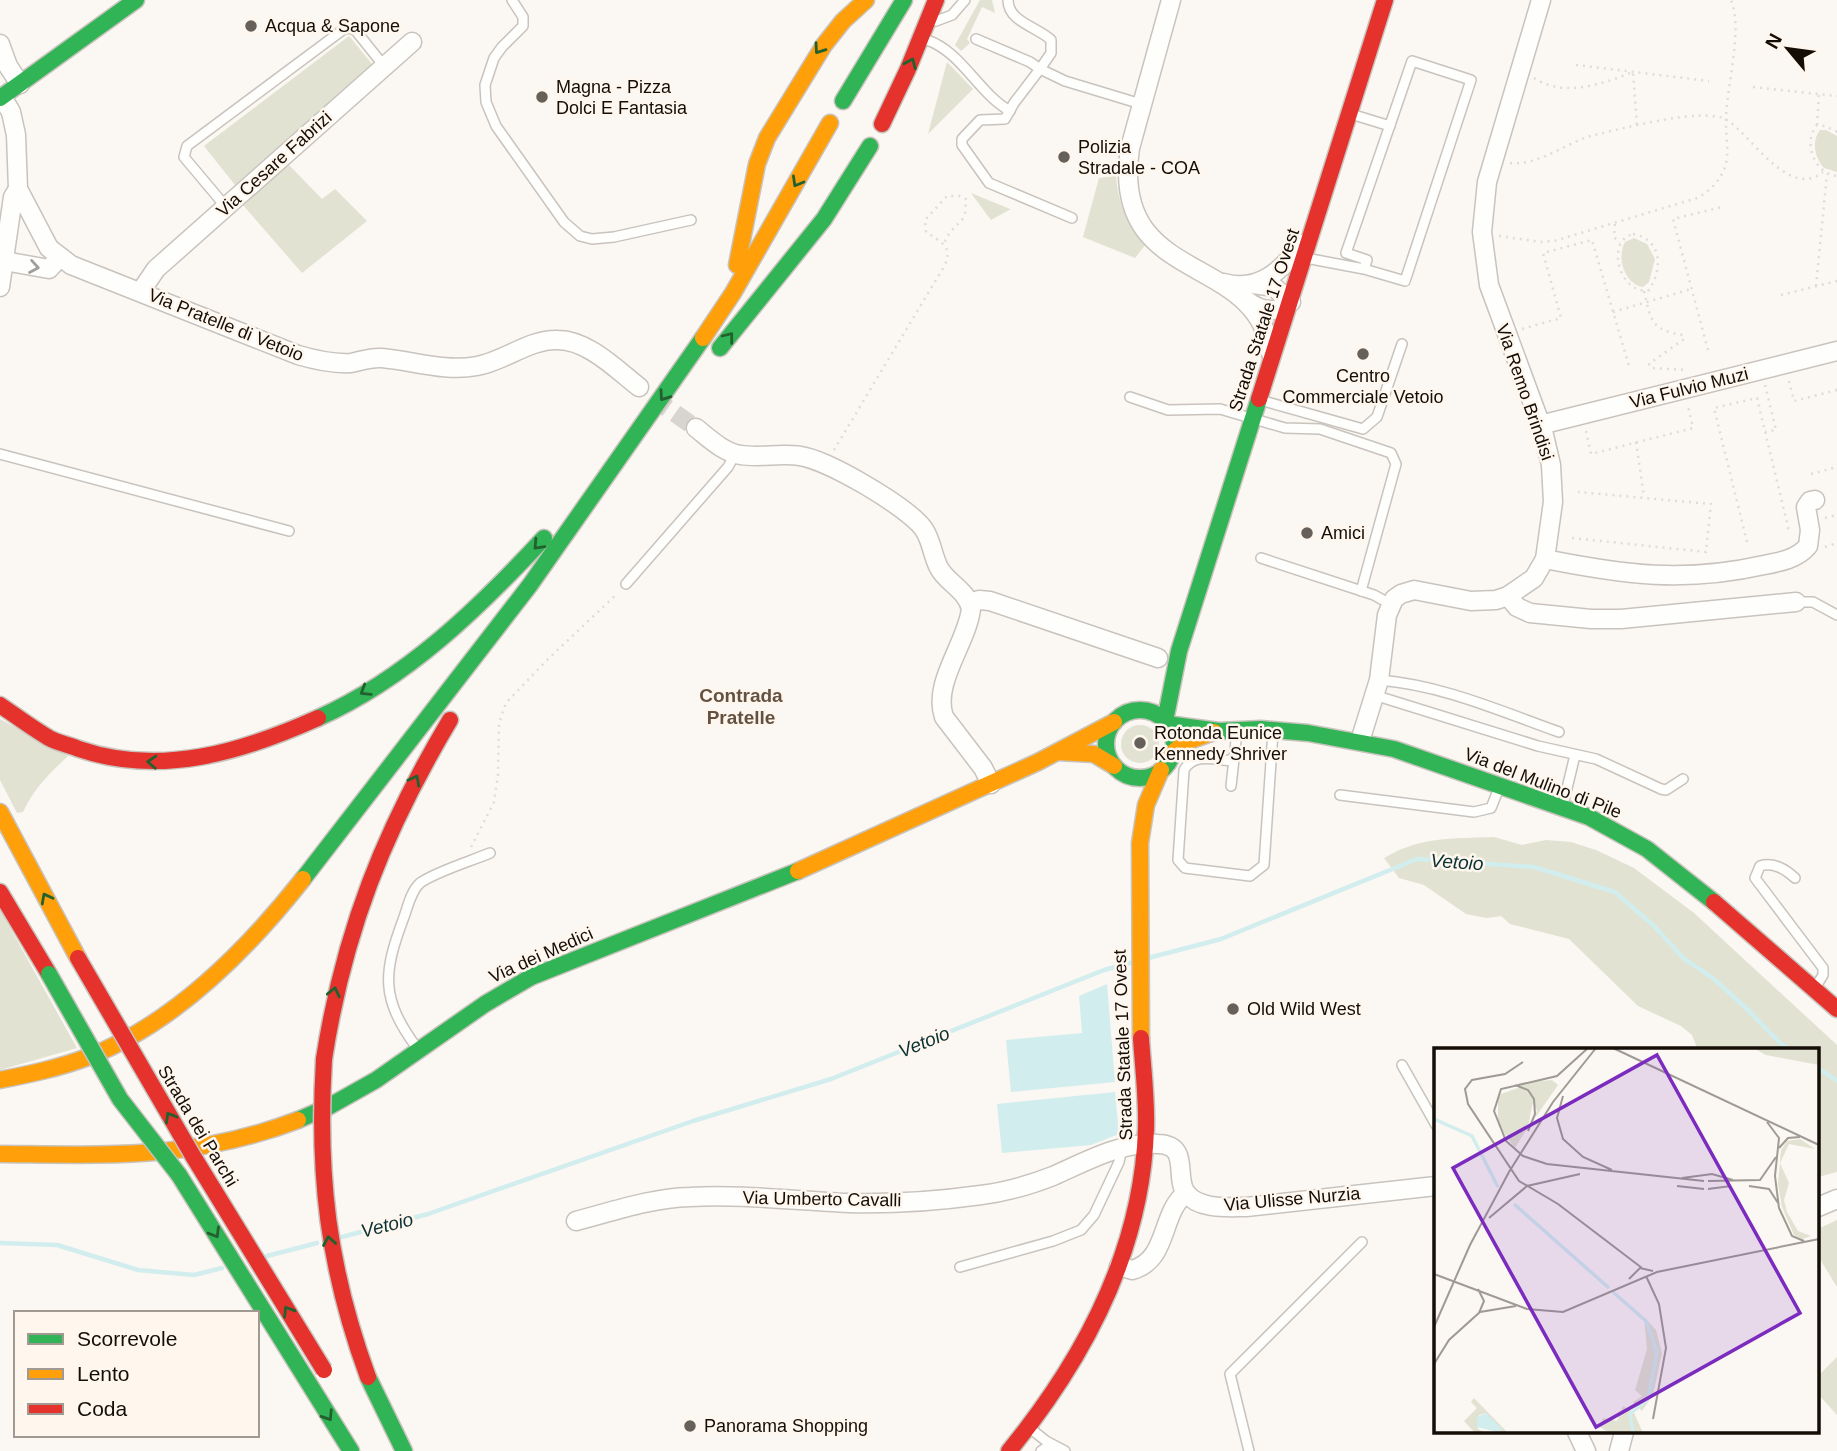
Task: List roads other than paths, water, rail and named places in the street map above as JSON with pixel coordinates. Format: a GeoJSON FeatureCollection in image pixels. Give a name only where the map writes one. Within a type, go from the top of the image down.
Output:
{"type":"FeatureCollection","features":[{"type":"Feature","properties":{"kind":"main road"},"geometry":{"type":"LineString","coordinates":[[1,97],[136,0]]}},
{"type":"Feature","properties":{"kind":"main road"},"geometry":{"type":"LineString","coordinates":[[704,338],[734,276],[745,236],[757,166],[768,137],[820,47],[866,0]]}},
{"type":"Feature","properties":{"kind":"main road"},"geometry":{"type":"LineString","coordinates":[[843,101],[904,0]]}},
{"type":"Feature","properties":{"kind":"main road"},"geometry":{"type":"LineString","coordinates":[[882,124],[936,0]]}},
{"type":"Feature","properties":{"kind":"main road","name":"Strada Statale 17 Ovest"},"geometry":{"type":"LineString","coordinates":[[1166,722],[1179,651],[1291,302],[1349,113],[1374,17],[1385,0]]}},
{"type":"Feature","properties":{"kind":"main road"},"geometry":{"type":"LineString","coordinates":[[404,1451],[368,1377],[347,1322],[328,1234],[320,1140],[324,1059],[329,1017],[347,940],[374,863],[416,778],[458,706],[652,431],[830,123]]}},
{"type":"Feature","properties":{"kind":"main road"},"geometry":{"type":"LineString","coordinates":[[712,359],[824,219],[870,146]]}},
{"type":"Feature","properties":{"kind":"main road"},"geometry":{"type":"LineString","coordinates":[[0,1080],[48,1071],[115,1045],[173,1010],[228,965],[301,883],[652,431]]}},
{"type":"Feature","properties":{"kind":"main road"},"geometry":{"type":"LineString","coordinates":[[0,705],[41,733],[69,747],[129,761],[172,763],[213,757],[295,730],[335,709],[410,661],[477,606],[652,431]]}},
{"type":"Feature","properties":{"kind":"main road","name":"Strada Statale 17 Ovest"},"geometry":{"type":"LineString","coordinates":[[1130,711],[1153,691],[1179,651]]}},
{"type":"Feature","properties":{"kind":"main road"},"geometry":{"type":"LineString","coordinates":[[1130,711],[1151,712],[1166,722],[1173,737],[1172,753],[1161,770],[1141,778],[1128,776],[1117,769],[1109,758],[1106,744],[1107,735],[1114,722],[1130,711]]}},
{"type":"Feature","properties":{"kind":"main road","name":"Via dei Medici"},"geometry":{"type":"LineString","coordinates":[[0,1154],[123,1155],[172,1152],[272,1130],[300,1121],[350,1095],[491,999],[541,972],[817,864],[991,784],[1114,722]]}},
{"type":"Feature","properties":{"kind":"main road","name":"Via del Mulino di Pile"},"geometry":{"type":"LineString","coordinates":[[1166,722],[1219,731],[1273,730],[1360,741],[1394,749],[1563,807],[1621,833],[1685,877],[1837,1009]]}},
{"type":"Feature","properties":{"kind":"main road","name":"Via del Mulino di Pile"},"geometry":{"type":"LineString","coordinates":[[1172,753],[1186,742],[1219,731]]}},
{"type":"Feature","properties":{"kind":"main road","name":"Via dei Medici"},"geometry":{"type":"LineString","coordinates":[[1057,752],[1094,754],[1117,769]]}},
{"type":"Feature","properties":{"kind":"main road","name":"Strada Statale 17 Ovest"},"geometry":{"type":"LineString","coordinates":[[1117,769],[1131,794],[1140,843]]}},
{"type":"Feature","properties":{"kind":"main road","name":"Strada Statale 17 Ovest"},"geometry":{"type":"LineString","coordinates":[[994,1451],[1012,1446],[1116,1275],[1138,1197],[1146,1145],[1138,980],[1140,843],[1147,798],[1161,770]]}},
{"type":"Feature","properties":{"kind":"main road","name":"Strada dei Parchi"},"geometry":{"type":"LineString","coordinates":[[0,812],[78,958],[186,1144],[327,1375]]}},
{"type":"Feature","properties":{"kind":"main road"},"geometry":{"type":"LineString","coordinates":[[8,889],[54,971],[351,1451]]}},
{"type":"Feature","properties":{"kind":"street"},"geometry":{"type":"LineString","coordinates":[[1171,0],[1132,136],[1128,167],[1129,191],[1136,216],[1147,234],[1180,262],[1217,280],[1247,290],[1272,286],[1291,302],[1280,309],[1268,310],[1252,305],[1247,290]]}},
{"type":"Feature","properties":{"kind":"street","name":"Via Remo Brindisi"},"geometry":{"type":"LineString","coordinates":[[1390,604],[1401,594],[1414,590],[1484,602],[1508,596],[1534,578],[1545,559],[1552,523],[1553,483],[1547,447],[1489,285],[1482,232],[1484,199],[1493,160],[1541,0]]}},
{"type":"Feature","properties":{"kind":"street","name":"Via Cesare Fabrizi"},"geometry":{"type":"LineString","coordinates":[[141,291],[156,269],[412,42]]}},
{"type":"Feature","properties":{"kind":"street"},"geometry":{"type":"LineString","coordinates":[[0,44],[8,66],[20,84]]}},
{"type":"Feature","properties":{"kind":"street","name":"Via Pratelle di Vetoio"},"geometry":{"type":"LineString","coordinates":[[1,97],[11,112],[16,135],[18,190],[49,248],[71,265],[298,355],[318,360],[352,363],[381,358],[462,368],[478,366],[529,346],[558,340],[584,347],[639,387]]}},
{"type":"Feature","properties":{"kind":"street"},"geometry":{"type":"LineString","coordinates":[[0,287],[13,197],[18,190]]}},
{"type":"Feature","properties":{"kind":"street"},"geometry":{"type":"LineString","coordinates":[[1247,290],[1278,271],[1312,230]]}},
{"type":"Feature","properties":{"kind":"street"},"geometry":{"type":"LineString","coordinates":[[4,261],[46,269],[53,267],[60,257]]}},
{"type":"Feature","properties":{"kind":"street"},"geometry":{"type":"LineString","coordinates":[[1247,290],[1263,328],[1272,360]]}},
{"type":"Feature","properties":{"kind":"street","name":"Via Fulvio Muzi"},"geometry":{"type":"LineString","coordinates":[[1540,425],[1837,351]]}},
{"type":"Feature","properties":{"kind":"street"},"geometry":{"type":"LineString","coordinates":[[696,428],[735,454],[798,456],[825,465],[893,502],[911,516],[928,536],[941,571],[970,603],[971,614],[943,688],[941,708],[944,717],[983,768],[991,784]]}},
{"type":"Feature","properties":{"kind":"street"},"geometry":{"type":"LineString","coordinates":[[1545,559],[1655,576],[1696,576],[1763,566],[1795,557],[1808,546],[1810,530],[1806,507],[1815,499]]}},
{"type":"Feature","properties":{"kind":"street"},"geometry":{"type":"LineString","coordinates":[[1508,596],[1517,607],[1530,613],[1591,619],[1622,619],[1796,603]]}},
{"type":"Feature","properties":{"kind":"street"},"geometry":{"type":"LineString","coordinates":[[970,603],[990,601],[1158,658]]}},
{"type":"Feature","properties":{"kind":"street"},"geometry":{"type":"LineString","coordinates":[[1360,741],[1376,688],[1390,604]]}},
{"type":"Feature","properties":{"kind":"street"},"geometry":{"type":"LineString","coordinates":[[1116,1275],[1147,1262],[1162,1242],[1172,1208],[1186,1193],[1181,1160],[1177,1152],[1160,1144],[1146,1145]]}},
{"type":"Feature","properties":{"kind":"street","name":"Via Umberto Cavalli"},"geometry":{"type":"LineString","coordinates":[[576,1221],[642,1204],[690,1196],[885,1203],[981,1195],[1025,1186],[1122,1148],[1146,1145]]}},
{"type":"Feature","properties":{"kind":"street","name":"Via Ulisse Nurzia"},"geometry":{"type":"LineString","coordinates":[[1186,1193],[1201,1204],[1235,1207],[1434,1186]]}},
{"type":"Feature","properties":{"kind":"street"},"geometry":{"type":"LineString","coordinates":[[1820,1206],[1837,1199]]}},
{"type":"Feature","properties":{"kind":"street"},"geometry":{"type":"LineString","coordinates":[[1578,1434],[1586,1451]]}},
{"type":"Feature","properties":{"kind":"street"},"geometry":{"type":"LineString","coordinates":[[1619,1451],[1623,1434]]}},
{"type":"Feature","properties":{"kind":"lane"},"geometry":{"type":"LineString","coordinates":[[512,0],[523,17],[524,24],[521,31],[502,47],[494,58],[485,85],[486,102],[496,126],[564,222],[580,236],[599,239],[691,220]]}},
{"type":"Feature","properties":{"kind":"lane"},"geometry":{"type":"LineString","coordinates":[[928,20],[948,18],[965,0]]}},
{"type":"Feature","properties":{"kind":"lane"},"geometry":{"type":"LineString","coordinates":[[1008,0],[1009,9],[1014,16],[1051,40],[1052,51],[1003,120],[980,120],[962,139],[962,145],[988,182],[1072,218]]}},
{"type":"Feature","properties":{"kind":"lane"},"geometry":{"type":"LineString","coordinates":[[226,207],[185,158],[187,146],[344,29],[350,28],[356,32],[384,66]]}},
{"type":"Feature","properties":{"kind":"lane"},"geometry":{"type":"LineString","coordinates":[[921,38],[946,51],[996,102],[1010,111]]}},
{"type":"Feature","properties":{"kind":"lane"},"geometry":{"type":"LineString","coordinates":[[976,39],[1030,62],[1065,81],[1141,104]]}},
{"type":"Feature","properties":{"kind":"lane"},"geometry":{"type":"LineString","coordinates":[[1304,258],[1364,269],[1405,281],[1471,80],[1412,61],[1346,253],[1367,260],[1364,269]]}},
{"type":"Feature","properties":{"kind":"lane"},"geometry":{"type":"LineString","coordinates":[[1349,113],[1390,126]]}},
{"type":"Feature","properties":{"kind":"lane"},"geometry":{"type":"LineString","coordinates":[[1259,400],[1363,429],[1377,417],[1402,344]]}},
{"type":"Feature","properties":{"kind":"lane"},"geometry":{"type":"LineString","coordinates":[[1129,397],[1168,410],[1217,409],[1294,430],[1320,429],[1388,451],[1395,457],[1396,464],[1361,591]]}},
{"type":"Feature","properties":{"kind":"lane"},"geometry":{"type":"LineString","coordinates":[[0,454],[289,531]]}},
{"type":"Feature","properties":{"kind":"lane"},"geometry":{"type":"LineString","coordinates":[[626,584],[727,467],[735,454]]}},
{"type":"Feature","properties":{"kind":"lane"},"geometry":{"type":"LineString","coordinates":[[1261,558],[1361,591],[1390,604]]}},
{"type":"Feature","properties":{"kind":"lane"},"geometry":{"type":"LineString","coordinates":[[1796,603],[1813,602],[1837,615]]}},
{"type":"Feature","properties":{"kind":"lane"},"geometry":{"type":"LineString","coordinates":[[1376,688],[1406,682],[1437,689],[1559,732]]}},
{"type":"Feature","properties":{"kind":"lane"},"geometry":{"type":"LineString","coordinates":[[1376,688],[1538,746],[1596,759],[1661,789],[1666,790],[1683,779]]}},
{"type":"Feature","properties":{"kind":"lane"},"geometry":{"type":"LineString","coordinates":[[1231,786],[1237,730]]}},
{"type":"Feature","properties":{"kind":"lane"},"geometry":{"type":"LineString","coordinates":[[1233,761],[1195,758],[1188,762],[1184,770],[1178,860],[1185,868],[1250,876],[1264,865],[1273,730]]}},
{"type":"Feature","properties":{"kind":"lane"},"geometry":{"type":"LineString","coordinates":[[1563,807],[1576,755]]}},
{"type":"Feature","properties":{"kind":"lane"},"geometry":{"type":"LineString","coordinates":[[1340,794],[1474,813],[1491,808],[1500,785]]}},
{"type":"Feature","properties":{"kind":"lane"},"geometry":{"type":"LineString","coordinates":[[418,1050],[398,1019],[390,996],[388,970],[392,950],[417,886],[490,853]]}},
{"type":"Feature","properties":{"kind":"lane"},"geometry":{"type":"LineString","coordinates":[[1795,878],[1779,867],[1767,864],[1760,866],[1755,878],[1823,968],[1823,975],[1814,989]]}},
{"type":"Feature","properties":{"kind":"lane"},"geometry":{"type":"LineString","coordinates":[[1402,1065],[1434,1121]]}},
{"type":"Feature","properties":{"kind":"lane"},"geometry":{"type":"LineString","coordinates":[[960,1267],[1053,1241],[1081,1230],[1097,1210],[1120,1159],[1122,1148]]}},
{"type":"Feature","properties":{"kind":"lane"},"geometry":{"type":"LineString","coordinates":[[1236,1451],[1249,1449],[1230,1374],[1362,1242]]}},
{"type":"Feature","properties":{"kind":"lane"},"geometry":{"type":"LineString","coordinates":[[1025,1424],[1061,1449]]}},
{"type":"Feature","properties":{"kind":"lane"},"geometry":{"type":"LineString","coordinates":[[1041,1451],[1047,1447],[1061,1449]]}},
{"type":"Feature","properties":{"kind":"water"},"geometry":{"type":"Polygon","coordinates":[[[1107,984],[1115,1082],[1011,1092],[1006,1040],[1082,1033],[1079,996],[1107,984]]]}},
{"type":"Feature","properties":{"kind":"water"},"geometry":{"type":"Polygon","coordinates":[[[1115,1092],[1119,1134],[1091,1145],[1002,1153],[997,1104],[1115,1092]]]}},
{"type":"Feature","properties":{"kind":"waterway","name":"Vetoio"},"geometry":{"type":"LineString","coordinates":[[1148,958],[1221,939],[1417,859],[1534,867],[1615,892],[1655,927],[1683,958],[1714,979],[1787,1048]]}},
{"type":"Feature","properties":{"kind":"waterway","name":"Vetoio"},"geometry":{"type":"LineString","coordinates":[[342,1237],[428,1214],[693,1121],[831,1079],[1104,970],[1130,963]]}},
{"type":"Feature","properties":{"kind":"waterway","name":"Vetoio"},"geometry":{"type":"LineString","coordinates":[[1820,1069],[1837,1081]]}},
{"type":"Feature","properties":{"kind":"waterway","name":"Vetoio"},"geometry":{"type":"LineString","coordinates":[[0,1243],[57,1245],[138,1270],[194,1275],[222,1268]]}},
{"type":"Feature","properties":{"kind":"waterway","name":"Vetoio"},"geometry":{"type":"LineString","coordinates":[[267,1256],[317,1243]]}},
{"type":"Feature","properties":{"kind":"tunnel"},"geometry":{"type":"LineString","coordinates":[[653,398],[696,428]]}},
{"type":"Feature","properties":{"kind":"place","name":"Acqua & Sapone"},"geometry":{"type":"Point","coordinates":[251,26]}},
{"type":"Feature","properties":{"kind":"place","name":"Magna - Pizza Dolci E Fantasia"},"geometry":{"type":"Point","coordinates":[542,97]}},
{"type":"Feature","properties":{"kind":"place","name":"Polizia Stradale - COA"},"geometry":{"type":"Point","coordinates":[1064,157]}},
{"type":"Feature","properties":{"kind":"place","name":"Centro Commerciale Vetoio"},"geometry":{"type":"Point","coordinates":[1363,354]}},
{"type":"Feature","properties":{"kind":"place","name":"Amici"},"geometry":{"type":"Point","coordinates":[1307,533]}},
{"type":"Feature","properties":{"kind":"place","name":"Rotonda Eunice Kennedy Shriver"},"geometry":{"type":"Point","coordinates":[1140,743]}},
{"type":"Feature","properties":{"kind":"place","name":"Old Wild West"},"geometry":{"type":"Point","coordinates":[1233,1009]}},
{"type":"Feature","properties":{"kind":"place","name":"Panorama Shopping"},"geometry":{"type":"Point","coordinates":[690,1426]}},
{"type":"Feature","properties":{"kind":"district","name":"Contrada Pratelle"},"geometry":{"type":"Point","coordinates":[741,706]}}]}
